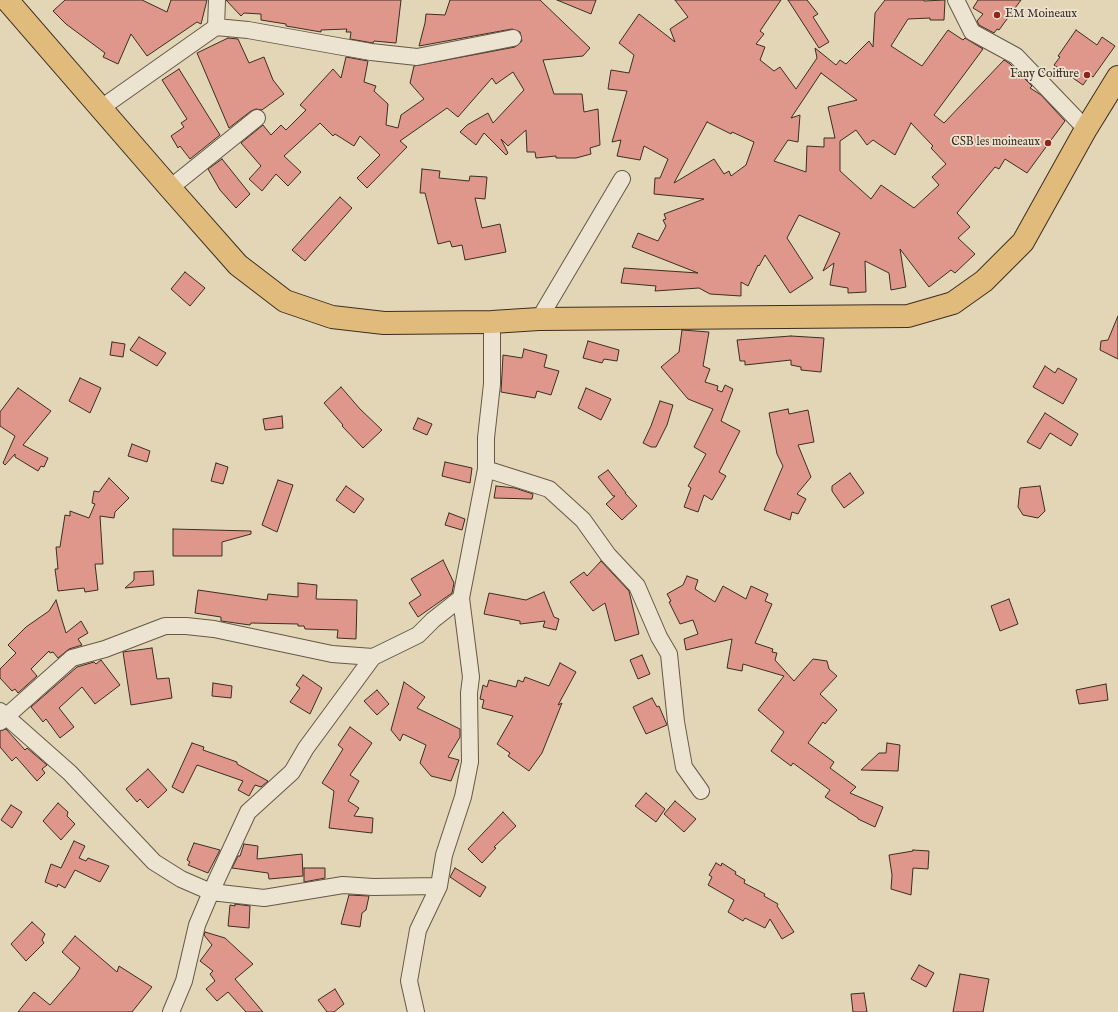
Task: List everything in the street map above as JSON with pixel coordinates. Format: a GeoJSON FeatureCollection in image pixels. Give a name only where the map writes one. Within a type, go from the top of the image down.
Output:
{"type":"FeatureCollection","features":[{"type":"Feature","properties":{"kind":"main road"},"geometry":{"type":"LineString","coordinates":[[7,0],[238,265],[285,302],[332,317],[384,323],[492,322],[539,319],[908,316],[953,303],[984,281],[1023,242],[1086,129],[1118,77]]}},
{"type":"Feature","properties":{"kind":"street"},"geometry":{"type":"LineString","coordinates":[[216,27],[217,0]]}},
{"type":"Feature","properties":{"kind":"street"},"geometry":{"type":"LineString","coordinates":[[956,0],[972,32],[1016,56],[1086,129]]}},
{"type":"Feature","properties":{"kind":"street"},"geometry":{"type":"LineString","coordinates":[[101,108],[216,27],[248,30],[371,52],[417,57],[513,38]]}},
{"type":"Feature","properties":{"kind":"street"},"geometry":{"type":"LineString","coordinates":[[170,188],[257,118]]}},
{"type":"Feature","properties":{"kind":"street"},"geometry":{"type":"LineString","coordinates":[[539,319],[622,179]]}},
{"type":"Feature","properties":{"kind":"street"},"geometry":{"type":"LineString","coordinates":[[416,1012],[409,981],[418,930],[439,886],[444,855],[463,797],[470,762],[469,693],[471,677],[461,598],[486,469],[486,438],[492,384],[492,322]]}},
{"type":"Feature","properties":{"kind":"street"},"geometry":{"type":"LineString","coordinates":[[486,469],[549,489],[583,520],[608,555],[637,586],[659,636],[669,654],[676,722],[684,767],[701,790]]}},
{"type":"Feature","properties":{"kind":"street"},"geometry":{"type":"LineString","coordinates":[[171,1012],[184,981],[197,925],[248,812],[292,772],[306,748],[373,657],[418,635],[461,598]]}},
{"type":"Feature","properties":{"kind":"street"},"geometry":{"type":"LineString","coordinates":[[373,657],[332,654],[214,629],[186,626],[165,626],[105,649],[72,658],[2,717],[70,772],[154,862],[181,879],[211,892],[264,898],[343,885],[373,887],[439,886]]}},
{"type":"Feature","properties":{"kind":"building"},"geometry":{"type":"Polygon","coordinates":[[[65,0],[142,0],[167,12],[171,0],[207,0],[201,24],[197,22],[147,56],[131,34],[118,64],[103,57],[105,53],[66,24],[53,11],[65,0]]]}},
{"type":"Feature","properties":{"kind":"building"},"geometry":{"type":"Polygon","coordinates":[[[226,0],[401,0],[396,43],[374,41],[373,43],[350,39],[351,32],[346,32],[347,29],[321,30],[321,32],[286,26],[286,24],[261,20],[261,14],[244,13],[241,16],[226,0]]]}},
{"type":"Feature","properties":{"kind":"building"},"geometry":{"type":"Polygon","coordinates":[[[450,0],[540,0],[590,48],[583,56],[543,60],[554,94],[582,94],[584,112],[598,109],[600,145],[590,148],[591,154],[576,158],[556,158],[556,156],[536,158],[535,152],[527,152],[526,130],[508,146],[501,139],[508,153],[506,155],[484,133],[476,145],[460,132],[467,125],[488,113],[493,123],[524,90],[513,72],[496,84],[492,78],[458,117],[447,108],[400,141],[407,147],[367,188],[357,178],[380,155],[360,136],[354,146],[335,134],[333,136],[320,123],[284,156],[301,172],[288,186],[276,174],[262,191],[249,179],[261,166],[241,143],[263,125],[271,135],[281,125],[286,130],[306,110],[300,105],[333,69],[341,78],[346,57],[368,61],[364,82],[376,86],[374,91],[388,104],[386,125],[398,128],[401,115],[424,99],[410,83],[414,66],[515,47],[522,41],[520,32],[512,29],[419,46],[426,14],[445,15],[450,0]]]}},
{"type":"Feature","properties":{"kind":"building"},"geometry":{"type":"Polygon","coordinates":[[[557,0],[596,0],[591,14],[557,0]]]}},
{"type":"Feature","properties":{"kind":"building"},"geometry":{"type":"Polygon","coordinates":[[[675,0],[781,0],[760,31],[764,34],[756,44],[765,47],[760,60],[774,71],[780,67],[796,89],[817,58],[815,48],[836,65],[840,60],[846,64],[869,41],[873,47],[875,13],[885,0],[945,0],[944,20],[930,20],[930,18],[908,19],[891,46],[922,66],[948,30],[963,40],[965,38],[983,49],[934,115],[944,123],[1004,60],[1032,86],[1030,88],[1041,95],[1065,121],[1027,173],[1005,159],[999,169],[995,167],[957,213],[970,227],[958,238],[975,254],[955,273],[951,270],[929,287],[900,249],[906,287],[891,290],[889,273],[865,261],[866,292],[848,293],[848,288],[830,285],[834,263],[823,271],[840,233],[799,215],[787,238],[813,278],[790,293],[765,255],[759,266],[758,265],[748,286],[741,282],[741,296],[710,294],[699,288],[655,291],[656,286],[621,283],[624,268],[698,273],[632,247],[638,233],[658,241],[666,226],[663,220],[666,219],[664,214],[704,199],[654,194],[655,178],[660,178],[668,159],[644,146],[640,160],[617,156],[621,140],[612,142],[627,91],[608,89],[611,70],[629,73],[634,55],[619,43],[639,14],[675,42],[670,29],[688,17],[675,0]],[[821,73],[791,118],[800,115],[798,142],[788,140],[774,161],[806,172],[807,146],[824,147],[824,138],[835,138],[828,107],[857,100],[821,73]],[[707,122],[674,183],[714,159],[724,174],[729,171],[731,176],[746,165],[754,142],[732,132],[731,134],[707,122]],[[911,123],[895,155],[873,140],[867,145],[856,130],[840,141],[840,171],[871,199],[881,185],[914,208],[939,185],[932,177],[946,164],[931,148],[933,146],[911,123]]]}},
{"type":"Feature","properties":{"kind":"building"},"geometry":{"type":"Polygon","coordinates":[[[788,0],[807,0],[818,14],[813,17],[829,42],[819,48],[788,0]]]}},
{"type":"Feature","properties":{"kind":"building"},"geometry":{"type":"Polygon","coordinates":[[[978,0],[1021,0],[999,30],[997,29],[994,33],[979,25],[977,21],[983,14],[973,8],[978,0]]]}},
{"type":"Feature","properties":{"kind":"building"},"geometry":{"type":"Polygon","coordinates":[[[1076,30],[1097,45],[1102,37],[1115,46],[1093,77],[1090,75],[1083,85],[1054,65],[1060,57],[1058,56],[1076,30]]]}},
{"type":"Feature","properties":{"kind":"building"},"geometry":{"type":"Polygon","coordinates":[[[228,38],[238,39],[249,63],[264,57],[273,80],[284,94],[262,110],[256,109],[251,111],[229,128],[197,53],[228,38]]]}},
{"type":"Feature","properties":{"kind":"building"},"geometry":{"type":"Polygon","coordinates":[[[179,69],[220,135],[190,159],[180,146],[178,148],[171,136],[184,127],[181,123],[187,119],[162,80],[179,69]]]}},
{"type":"Feature","properties":{"kind":"building"},"geometry":{"type":"Polygon","coordinates":[[[222,159],[250,194],[236,208],[220,190],[208,169],[222,159]]]}},
{"type":"Feature","properties":{"kind":"building"},"geometry":{"type":"Polygon","coordinates":[[[422,169],[440,171],[439,178],[469,181],[470,176],[487,177],[485,199],[475,198],[482,228],[500,224],[506,252],[465,260],[462,245],[452,247],[450,241],[438,244],[425,193],[420,193],[422,169]]]}},
{"type":"Feature","properties":{"kind":"building"},"geometry":{"type":"Polygon","coordinates":[[[340,197],[352,208],[305,261],[292,250],[340,197]]]}},
{"type":"Feature","properties":{"kind":"building"},"geometry":{"type":"Polygon","coordinates":[[[185,272],[205,288],[190,306],[171,289],[185,272]]]}},
{"type":"Feature","properties":{"kind":"building"},"geometry":{"type":"Polygon","coordinates":[[[1118,316],[1118,359],[1100,350],[1101,341],[1108,340],[1118,316]]]}},
{"type":"Feature","properties":{"kind":"building"},"geometry":{"type":"Polygon","coordinates":[[[682,330],[709,332],[703,366],[710,369],[705,382],[718,386],[717,390],[722,392],[725,385],[733,389],[721,421],[740,431],[719,472],[726,476],[712,500],[704,495],[698,512],[684,507],[691,488],[688,486],[706,454],[694,447],[713,409],[688,399],[661,367],[679,352],[682,330]]]}},
{"type":"Feature","properties":{"kind":"building"},"geometry":{"type":"Polygon","coordinates":[[[791,336],[824,338],[821,372],[801,370],[801,367],[791,365],[791,360],[745,365],[745,361],[740,361],[737,340],[791,336]]]}},
{"type":"Feature","properties":{"kind":"building"},"geometry":{"type":"Polygon","coordinates":[[[139,337],[166,353],[157,366],[130,350],[139,337]]]}},
{"type":"Feature","properties":{"kind":"building"},"geometry":{"type":"Polygon","coordinates":[[[588,341],[619,350],[617,361],[604,359],[602,363],[583,358],[588,341]]]}},
{"type":"Feature","properties":{"kind":"building"},"geometry":{"type":"Polygon","coordinates":[[[112,342],[125,344],[123,357],[110,355],[112,342]]]}},
{"type":"Feature","properties":{"kind":"building"},"geometry":{"type":"Polygon","coordinates":[[[524,349],[547,355],[544,367],[559,371],[551,395],[537,391],[535,398],[501,392],[503,355],[522,358],[524,349]]]}},
{"type":"Feature","properties":{"kind":"building"},"geometry":{"type":"Polygon","coordinates":[[[1045,366],[1055,373],[1058,368],[1077,379],[1063,404],[1033,387],[1045,366]]]}},
{"type":"Feature","properties":{"kind":"building"},"geometry":{"type":"Polygon","coordinates":[[[80,378],[101,388],[90,413],[69,401],[80,378]]]}},
{"type":"Feature","properties":{"kind":"building"},"geometry":{"type":"Polygon","coordinates":[[[341,387],[360,409],[382,430],[363,448],[342,426],[343,425],[324,403],[341,387]]]}},
{"type":"Feature","properties":{"kind":"building"},"geometry":{"type":"Polygon","coordinates":[[[18,388],[51,411],[23,445],[48,458],[44,467],[41,466],[38,471],[15,457],[15,454],[5,465],[3,463],[15,436],[0,426],[0,412],[18,388]]]}},
{"type":"Feature","properties":{"kind":"building"},"geometry":{"type":"Polygon","coordinates":[[[586,388],[611,399],[601,420],[578,408],[586,388]]]}},
{"type":"Feature","properties":{"kind":"building"},"geometry":{"type":"Polygon","coordinates":[[[660,401],[673,405],[667,425],[656,447],[651,447],[643,443],[660,401]]]}},
{"type":"Feature","properties":{"kind":"building"},"geometry":{"type":"Polygon","coordinates":[[[788,409],[789,414],[808,410],[814,442],[798,445],[811,477],[797,494],[806,499],[798,514],[792,512],[790,520],[764,510],[783,466],[777,454],[769,413],[788,409]]]}},
{"type":"Feature","properties":{"kind":"building"},"geometry":{"type":"Polygon","coordinates":[[[1045,413],[1078,434],[1071,446],[1050,433],[1040,449],[1027,442],[1045,413]]]}},
{"type":"Feature","properties":{"kind":"building"},"geometry":{"type":"Polygon","coordinates":[[[282,416],[283,428],[265,430],[263,419],[282,416]]]}},
{"type":"Feature","properties":{"kind":"building"},"geometry":{"type":"Polygon","coordinates":[[[418,418],[432,424],[427,435],[413,429],[418,418]]]}},
{"type":"Feature","properties":{"kind":"building"},"geometry":{"type":"Polygon","coordinates":[[[132,444],[150,451],[147,462],[128,456],[132,444]]]}},
{"type":"Feature","properties":{"kind":"building"},"geometry":{"type":"Polygon","coordinates":[[[445,462],[472,468],[470,483],[442,476],[445,462]]]}},
{"type":"Feature","properties":{"kind":"building"},"geometry":{"type":"Polygon","coordinates":[[[216,463],[228,467],[223,484],[211,481],[216,463]]]}},
{"type":"Feature","properties":{"kind":"building"},"geometry":{"type":"Polygon","coordinates":[[[608,470],[637,506],[622,520],[606,504],[615,496],[613,496],[598,477],[608,470]]]}},
{"type":"Feature","properties":{"kind":"building"},"geometry":{"type":"Polygon","coordinates":[[[850,473],[864,493],[844,508],[832,491],[832,486],[850,473]]]}},
{"type":"Feature","properties":{"kind":"building"},"geometry":{"type":"Polygon","coordinates":[[[109,478],[129,498],[115,512],[114,518],[100,516],[103,564],[95,564],[98,590],[85,592],[84,588],[58,591],[55,569],[58,569],[56,547],[60,547],[65,515],[70,516],[70,511],[89,518],[95,504],[92,503],[94,491],[99,492],[109,478]]]}},
{"type":"Feature","properties":{"kind":"building"},"geometry":{"type":"Polygon","coordinates":[[[278,480],[293,485],[277,532],[262,525],[278,480]]]}},
{"type":"Feature","properties":{"kind":"building"},"geometry":{"type":"Polygon","coordinates":[[[346,486],[364,499],[354,513],[336,500],[346,486]]]}},
{"type":"Feature","properties":{"kind":"building"},"geometry":{"type":"Polygon","coordinates":[[[496,486],[515,488],[533,494],[532,499],[494,498],[496,486]]]}},
{"type":"Feature","properties":{"kind":"building"},"geometry":{"type":"Polygon","coordinates":[[[1040,486],[1045,511],[1038,518],[1023,515],[1018,507],[1020,488],[1040,486]]]}},
{"type":"Feature","properties":{"kind":"building"},"geometry":{"type":"Polygon","coordinates":[[[449,513],[465,519],[462,530],[445,525],[449,513]]]}},
{"type":"Feature","properties":{"kind":"building"},"geometry":{"type":"Polygon","coordinates":[[[173,529],[251,531],[251,534],[222,542],[222,556],[173,556],[173,529]]]}},
{"type":"Feature","properties":{"kind":"building"},"geometry":{"type":"Polygon","coordinates":[[[443,560],[454,583],[452,593],[418,617],[409,603],[421,595],[411,579],[443,560]]]}},
{"type":"Feature","properties":{"kind":"building"},"geometry":{"type":"Polygon","coordinates":[[[601,561],[629,591],[639,634],[615,641],[605,603],[593,611],[570,582],[584,572],[587,576],[601,561]]]}},
{"type":"Feature","properties":{"kind":"building"},"geometry":{"type":"Polygon","coordinates":[[[153,571],[154,585],[125,588],[134,580],[134,572],[153,571]]]}},
{"type":"Feature","properties":{"kind":"building"},"geometry":{"type":"Polygon","coordinates":[[[687,576],[698,580],[695,589],[715,602],[723,586],[746,599],[751,586],[768,594],[765,601],[772,604],[755,643],[773,649],[772,652],[777,653],[775,660],[794,681],[813,659],[827,661],[829,669],[837,676],[820,694],[837,710],[825,724],[823,722],[808,743],[834,762],[830,768],[856,787],[850,793],[883,807],[875,827],[858,819],[825,797],[830,790],[793,763],[791,766],[771,751],[784,732],[758,710],[784,676],[743,664],[742,671],[727,668],[732,639],[686,650],[684,639],[698,634],[693,620],[680,624],[669,602],[671,601],[667,594],[683,585],[687,576]]]}},
{"type":"Feature","properties":{"kind":"building"},"geometry":{"type":"Polygon","coordinates":[[[298,583],[317,585],[316,599],[357,600],[356,639],[337,638],[338,630],[305,629],[304,626],[298,626],[298,624],[251,623],[250,625],[221,621],[221,617],[195,613],[198,590],[267,600],[268,594],[298,597],[298,583]]]}},
{"type":"Feature","properties":{"kind":"building"},"geometry":{"type":"Polygon","coordinates":[[[544,592],[554,617],[559,619],[556,630],[543,627],[545,621],[520,624],[520,621],[484,614],[489,593],[526,600],[544,592]]]}},
{"type":"Feature","properties":{"kind":"building"},"geometry":{"type":"Polygon","coordinates":[[[1009,599],[1018,624],[1000,631],[991,606],[1009,599]]]}},
{"type":"Feature","properties":{"kind":"building"},"geometry":{"type":"Polygon","coordinates":[[[56,600],[66,633],[81,621],[88,633],[78,639],[82,645],[69,649],[58,658],[53,652],[50,653],[49,651],[31,669],[37,676],[18,693],[15,689],[12,691],[0,678],[0,669],[16,653],[8,645],[26,627],[49,611],[56,600]]]}},
{"type":"Feature","properties":{"kind":"building"},"geometry":{"type":"Polygon","coordinates":[[[152,648],[157,679],[169,678],[172,698],[131,705],[123,652],[152,648]]]}},
{"type":"Feature","properties":{"kind":"building"},"geometry":{"type":"Polygon","coordinates":[[[642,655],[650,674],[638,679],[630,660],[642,655]]]}},
{"type":"Feature","properties":{"kind":"building"},"geometry":{"type":"Polygon","coordinates":[[[101,660],[120,685],[95,704],[82,687],[59,708],[74,727],[60,738],[46,719],[43,722],[31,707],[77,667],[94,662],[96,664],[101,660]]]}},
{"type":"Feature","properties":{"kind":"building"},"geometry":{"type":"Polygon","coordinates":[[[560,663],[576,672],[558,705],[562,703],[542,753],[529,771],[508,756],[510,753],[497,744],[513,716],[482,708],[484,700],[480,699],[483,685],[487,687],[489,680],[516,687],[518,680],[523,682],[525,677],[549,686],[560,663]]]}},
{"type":"Feature","properties":{"kind":"building"},"geometry":{"type":"Polygon","coordinates":[[[303,675],[322,688],[310,714],[290,702],[300,688],[296,685],[303,675]]]}},
{"type":"Feature","properties":{"kind":"building"},"geometry":{"type":"Polygon","coordinates":[[[404,682],[425,697],[417,708],[460,729],[460,737],[448,757],[459,760],[451,781],[431,776],[420,763],[426,745],[403,734],[400,741],[391,730],[404,682]]]}},
{"type":"Feature","properties":{"kind":"building"},"geometry":{"type":"Polygon","coordinates":[[[213,683],[232,686],[231,698],[212,696],[213,683]]]}},
{"type":"Feature","properties":{"kind":"building"},"geometry":{"type":"Polygon","coordinates":[[[1106,684],[1108,700],[1079,704],[1076,690],[1106,684]]]}},
{"type":"Feature","properties":{"kind":"building"},"geometry":{"type":"Polygon","coordinates":[[[377,690],[389,704],[377,715],[364,701],[377,690]]]}},
{"type":"Feature","properties":{"kind":"building"},"geometry":{"type":"Polygon","coordinates":[[[652,698],[657,707],[659,706],[667,725],[646,734],[633,707],[652,698]]]}},
{"type":"Feature","properties":{"kind":"building"},"geometry":{"type":"Polygon","coordinates":[[[350,727],[372,743],[350,775],[359,781],[348,801],[359,808],[354,816],[373,818],[372,833],[329,828],[334,791],[322,783],[343,749],[338,745],[350,727]]]}},
{"type":"Feature","properties":{"kind":"building"},"geometry":{"type":"Polygon","coordinates":[[[6,729],[25,750],[27,748],[47,765],[42,769],[45,773],[37,781],[16,757],[12,761],[0,747],[0,731],[6,729]]]}},
{"type":"Feature","properties":{"kind":"building"},"geometry":{"type":"Polygon","coordinates":[[[192,743],[204,747],[203,750],[237,762],[237,764],[268,781],[261,787],[255,785],[249,796],[238,790],[243,781],[197,765],[183,793],[172,787],[192,743]]]}},
{"type":"Feature","properties":{"kind":"building"},"geometry":{"type":"Polygon","coordinates":[[[887,743],[900,745],[898,771],[861,770],[879,753],[886,753],[887,743]]]}},
{"type":"Feature","properties":{"kind":"building"},"geometry":{"type":"Polygon","coordinates":[[[148,769],[167,790],[148,808],[140,799],[137,802],[126,789],[148,769]]]}},
{"type":"Feature","properties":{"kind":"building"},"geometry":{"type":"Polygon","coordinates":[[[646,793],[665,809],[656,822],[635,806],[646,793]]]}},
{"type":"Feature","properties":{"kind":"building"},"geometry":{"type":"Polygon","coordinates":[[[675,801],[696,819],[684,832],[664,814],[675,801]]]}},
{"type":"Feature","properties":{"kind":"building"},"geometry":{"type":"Polygon","coordinates":[[[58,803],[68,812],[67,816],[75,824],[61,840],[43,821],[58,803]]]}},
{"type":"Feature","properties":{"kind":"building"},"geometry":{"type":"Polygon","coordinates":[[[11,805],[22,812],[12,828],[1,820],[11,805]]]}},
{"type":"Feature","properties":{"kind":"building"},"geometry":{"type":"Polygon","coordinates":[[[503,812],[516,826],[494,847],[496,848],[482,863],[468,849],[503,812]]]}},
{"type":"Feature","properties":{"kind":"building"},"geometry":{"type":"Polygon","coordinates":[[[74,841],[85,846],[79,858],[86,861],[88,858],[109,866],[100,882],[75,870],[65,888],[58,884],[57,887],[45,882],[51,864],[61,868],[74,841]]]}},
{"type":"Feature","properties":{"kind":"building"},"geometry":{"type":"Polygon","coordinates":[[[194,843],[220,850],[208,873],[188,865],[190,862],[187,860],[194,843]]]}},
{"type":"Feature","properties":{"kind":"building"},"geometry":{"type":"Polygon","coordinates":[[[244,844],[258,846],[257,859],[302,854],[303,876],[269,879],[268,873],[232,868],[238,856],[240,856],[244,844]]]}},
{"type":"Feature","properties":{"kind":"building"},"geometry":{"type":"Polygon","coordinates":[[[913,850],[929,851],[928,869],[913,868],[911,895],[891,889],[892,875],[889,855],[913,850]]]}},
{"type":"Feature","properties":{"kind":"building"},"geometry":{"type":"Polygon","coordinates":[[[716,863],[721,866],[722,863],[736,872],[735,874],[745,880],[744,883],[765,894],[764,896],[778,904],[777,906],[794,932],[782,939],[770,919],[765,928],[745,918],[743,921],[728,912],[734,900],[708,885],[712,877],[709,875],[716,863]]]}},
{"type":"Feature","properties":{"kind":"building"},"geometry":{"type":"Polygon","coordinates":[[[304,868],[325,868],[325,878],[304,882],[304,868]]]}},
{"type":"Feature","properties":{"kind":"building"},"geometry":{"type":"Polygon","coordinates":[[[455,868],[486,887],[480,897],[450,877],[455,868]]]}},
{"type":"Feature","properties":{"kind":"building"},"geometry":{"type":"Polygon","coordinates":[[[349,895],[369,896],[366,910],[362,913],[360,927],[341,924],[349,895]]]}},
{"type":"Feature","properties":{"kind":"building"},"geometry":{"type":"Polygon","coordinates":[[[235,904],[250,906],[249,928],[228,926],[230,905],[235,906],[235,904]]]}},
{"type":"Feature","properties":{"kind":"building"},"geometry":{"type":"Polygon","coordinates":[[[32,922],[45,934],[42,940],[44,943],[26,961],[11,944],[32,922]]]}},
{"type":"Feature","properties":{"kind":"building"},"geometry":{"type":"Polygon","coordinates":[[[205,932],[225,938],[253,964],[235,979],[263,1012],[246,1012],[228,992],[217,1001],[206,989],[215,981],[210,974],[213,971],[200,961],[212,945],[204,935],[205,932]]]}},
{"type":"Feature","properties":{"kind":"building"},"geometry":{"type":"Polygon","coordinates":[[[75,936],[117,972],[119,966],[152,987],[132,1012],[18,1012],[34,992],[50,1005],[75,976],[80,968],[62,952],[75,936]]]}},
{"type":"Feature","properties":{"kind":"building"},"geometry":{"type":"Polygon","coordinates":[[[919,965],[934,973],[926,987],[911,979],[919,965]]]}},
{"type":"Feature","properties":{"kind":"building"},"geometry":{"type":"Polygon","coordinates":[[[960,974],[989,979],[983,1012],[953,1012],[960,974]]]}},
{"type":"Feature","properties":{"kind":"building"},"geometry":{"type":"Polygon","coordinates":[[[335,989],[344,1004],[334,1012],[327,1012],[318,1000],[335,989]]]}},
{"type":"Feature","properties":{"kind":"building"},"geometry":{"type":"Polygon","coordinates":[[[864,993],[867,1012],[853,1012],[851,994],[864,993]]]}},
{"type":"Feature","properties":{"kind":"place","name":"EM Moineaux"},"geometry":{"type":"Point","coordinates":[997,15]}},
{"type":"Feature","properties":{"kind":"place","name":"Fany Coiffure"},"geometry":{"type":"Point","coordinates":[1087,75]}},
{"type":"Feature","properties":{"kind":"place","name":"CSB les moineaux"},"geometry":{"type":"Point","coordinates":[1048,143]}}]}
